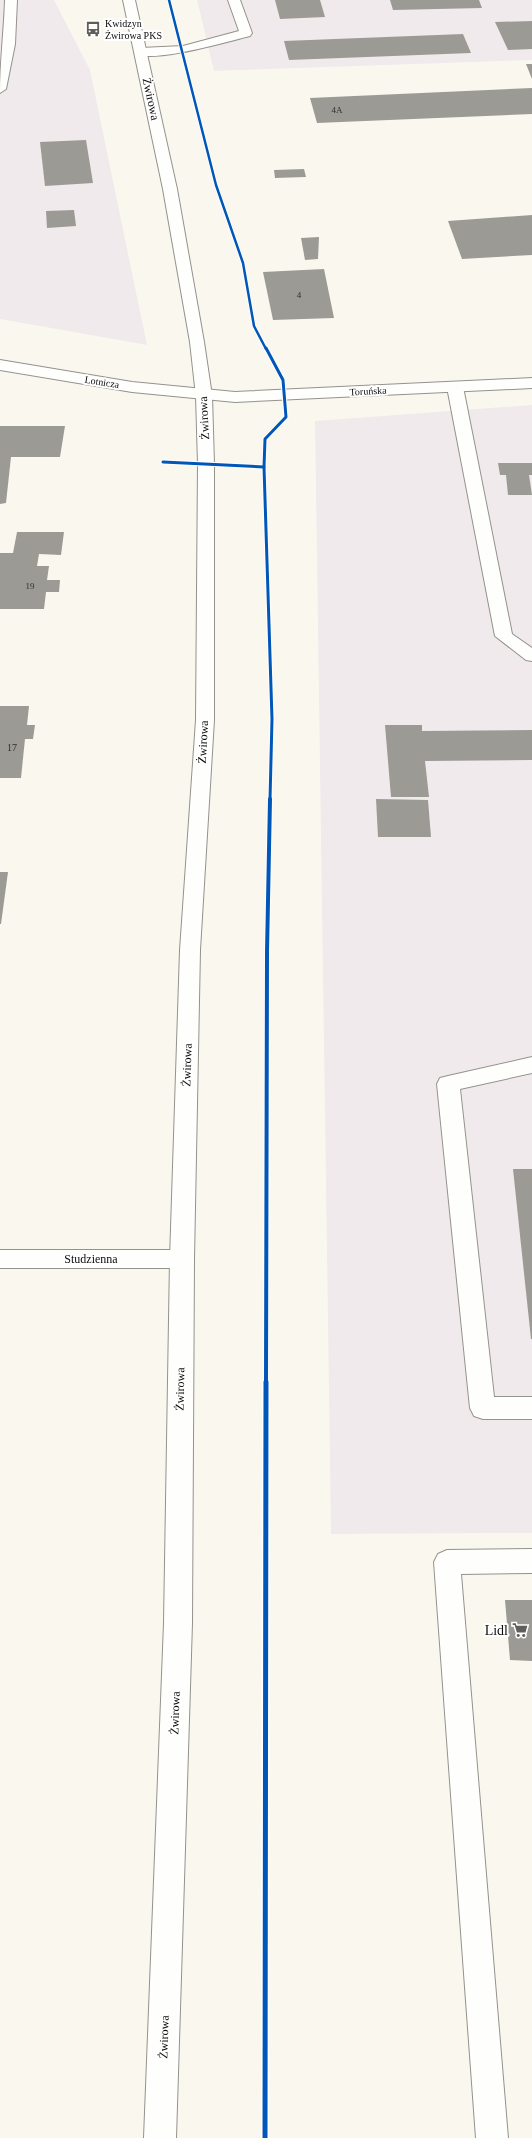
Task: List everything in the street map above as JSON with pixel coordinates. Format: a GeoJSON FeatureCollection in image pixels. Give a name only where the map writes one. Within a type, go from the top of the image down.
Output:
{"type":"FeatureCollection","features":[{"type":"Feature","properties":{"kind":"street"},"geometry":{"type":"LineString","coordinates":[[0,89],[9,44],[11,0]]}},
{"type":"Feature","properties":{"kind":"street","name":"Żwirowa"},"geometry":{"type":"LineString","coordinates":[[129,0],[170,189],[197,342],[204,396],[206,464],[205,720],[190,950],[182,1260],[178,1623],[160,2138]]}},
{"type":"Feature","properties":{"kind":"street"},"geometry":{"type":"LineString","coordinates":[[141,52],[183,50],[246,33],[234,0]]}},
{"type":"Feature","properties":{"kind":"street","name":"Lotnicza"},"geometry":{"type":"LineString","coordinates":[[0,365],[132,387],[204,396]]}},
{"type":"Feature","properties":{"kind":"street","name":"Toruńska"},"geometry":{"type":"LineString","coordinates":[[204,396],[236,397],[532,384]]}},
{"type":"Feature","properties":{"kind":"street"},"geometry":{"type":"LineString","coordinates":[[455,387],[504,636],[532,656]]}},
{"type":"Feature","properties":{"kind":"street"},"geometry":{"type":"LineString","coordinates":[[532,1065],[448,1084],[482,1408],[532,1408]]}},
{"type":"Feature","properties":{"kind":"street","name":"Studzienna"},"geometry":{"type":"LineString","coordinates":[[0,1259],[182,1260]]}},
{"type":"Feature","properties":{"kind":"street"},"geometry":{"type":"LineString","coordinates":[[492,2138],[447,1562],[532,1561]]}},
{"type":"Feature","properties":{"kind":"shaded area"},"geometry":{"type":"Polygon","coordinates":[[[0,0],[54,0],[90,70],[147,345],[0,319],[0,0]]]}},
{"type":"Feature","properties":{"kind":"shaded area"},"geometry":{"type":"Polygon","coordinates":[[[197,0],[532,0],[532,60],[214,71],[197,0]]]}},
{"type":"Feature","properties":{"kind":"shaded area"},"geometry":{"type":"Polygon","coordinates":[[[532,405],[532,1533],[331,1534],[315,421],[532,405]]]}},
{"type":"Feature","properties":{"kind":"building"},"geometry":{"type":"Polygon","coordinates":[[[275,0],[320,0],[325,17],[280,19],[275,0]]]}},
{"type":"Feature","properties":{"kind":"building"},"geometry":{"type":"Polygon","coordinates":[[[390,0],[479,0],[482,8],[393,10],[390,0]]]}},
{"type":"Feature","properties":{"kind":"building"},"geometry":{"type":"Polygon","coordinates":[[[532,21],[532,49],[508,50],[495,22],[532,21]]]}},
{"type":"Feature","properties":{"kind":"building"},"geometry":{"type":"Polygon","coordinates":[[[463,34],[471,53],[289,60],[284,41],[463,34]]]}},
{"type":"Feature","properties":{"kind":"building"},"geometry":{"type":"Polygon","coordinates":[[[526,64],[532,64],[532,79],[526,64]]]}},
{"type":"Feature","properties":{"kind":"building"},"geometry":{"type":"Polygon","coordinates":[[[532,88],[532,114],[317,123],[310,98],[532,88]]]}},
{"type":"Feature","properties":{"kind":"building"},"geometry":{"type":"Polygon","coordinates":[[[86,140],[93,183],[45,186],[40,142],[86,140]]]}},
{"type":"Feature","properties":{"kind":"building"},"geometry":{"type":"Polygon","coordinates":[[[304,169],[306,177],[275,178],[274,170],[304,169]]]}},
{"type":"Feature","properties":{"kind":"building"},"geometry":{"type":"Polygon","coordinates":[[[74,210],[76,226],[47,228],[46,211],[74,210]]]}},
{"type":"Feature","properties":{"kind":"building"},"geometry":{"type":"Polygon","coordinates":[[[532,215],[532,255],[462,259],[448,221],[532,215]]]}},
{"type":"Feature","properties":{"kind":"building"},"geometry":{"type":"Polygon","coordinates":[[[319,237],[318,259],[305,260],[301,238],[319,237]]]}},
{"type":"Feature","properties":{"kind":"building"},"geometry":{"type":"Polygon","coordinates":[[[324,269],[334,318],[273,320],[263,272],[324,269]]]}},
{"type":"Feature","properties":{"kind":"building"},"geometry":{"type":"Polygon","coordinates":[[[0,426],[65,426],[60,457],[11,457],[6,503],[0,504],[0,426]]]}},
{"type":"Feature","properties":{"kind":"building"},"geometry":{"type":"Polygon","coordinates":[[[498,463],[532,463],[532,475],[529,475],[532,495],[508,495],[506,475],[500,475],[498,463]]]}},
{"type":"Feature","properties":{"kind":"building"},"geometry":{"type":"Polygon","coordinates":[[[17,532],[64,532],[61,555],[39,554],[37,566],[49,566],[47,580],[60,580],[59,592],[46,592],[44,609],[0,609],[0,553],[13,553],[17,532]]]}},
{"type":"Feature","properties":{"kind":"building"},"geometry":{"type":"Polygon","coordinates":[[[0,706],[29,706],[27,725],[35,725],[33,739],[25,739],[21,778],[0,778],[0,706]]]}},
{"type":"Feature","properties":{"kind":"building"},"geometry":{"type":"Polygon","coordinates":[[[385,725],[422,725],[422,731],[532,730],[532,760],[425,761],[429,797],[391,797],[385,725]]]}},
{"type":"Feature","properties":{"kind":"building"},"geometry":{"type":"Polygon","coordinates":[[[376,799],[428,800],[431,837],[378,837],[376,799]]]}},
{"type":"Feature","properties":{"kind":"building"},"geometry":{"type":"Polygon","coordinates":[[[0,872],[8,872],[1,924],[0,924],[0,872]]]}},
{"type":"Feature","properties":{"kind":"building"},"geometry":{"type":"Polygon","coordinates":[[[513,1169],[532,1169],[532,1339],[531,1339],[513,1169]]]}},
{"type":"Feature","properties":{"kind":"building","name":"Lidl"},"geometry":{"type":"Polygon","coordinates":[[[505,1600],[532,1600],[532,1661],[510,1660],[505,1600]]]}},
{"type":"Feature","properties":{"kind":"cycle path"},"geometry":{"type":"LineString","coordinates":[[169,0],[216,185],[243,263],[254,326],[283,380],[286,417],[265,439],[264,467],[272,719],[267,952],[265,2138]]}},
{"type":"Feature","properties":{"kind":"cycle path"},"geometry":{"type":"LineString","coordinates":[[163,462],[264,467]]}},
{"type":"Feature","properties":{"kind":"place","name":"Kwidzyn Żwirowa PKS"},"geometry":{"type":"Point","coordinates":[93,29]}},
{"type":"Feature","properties":{"kind":"place","name":"Lidl"},"geometry":{"type":"Point","coordinates":[520,1630]}}]}
